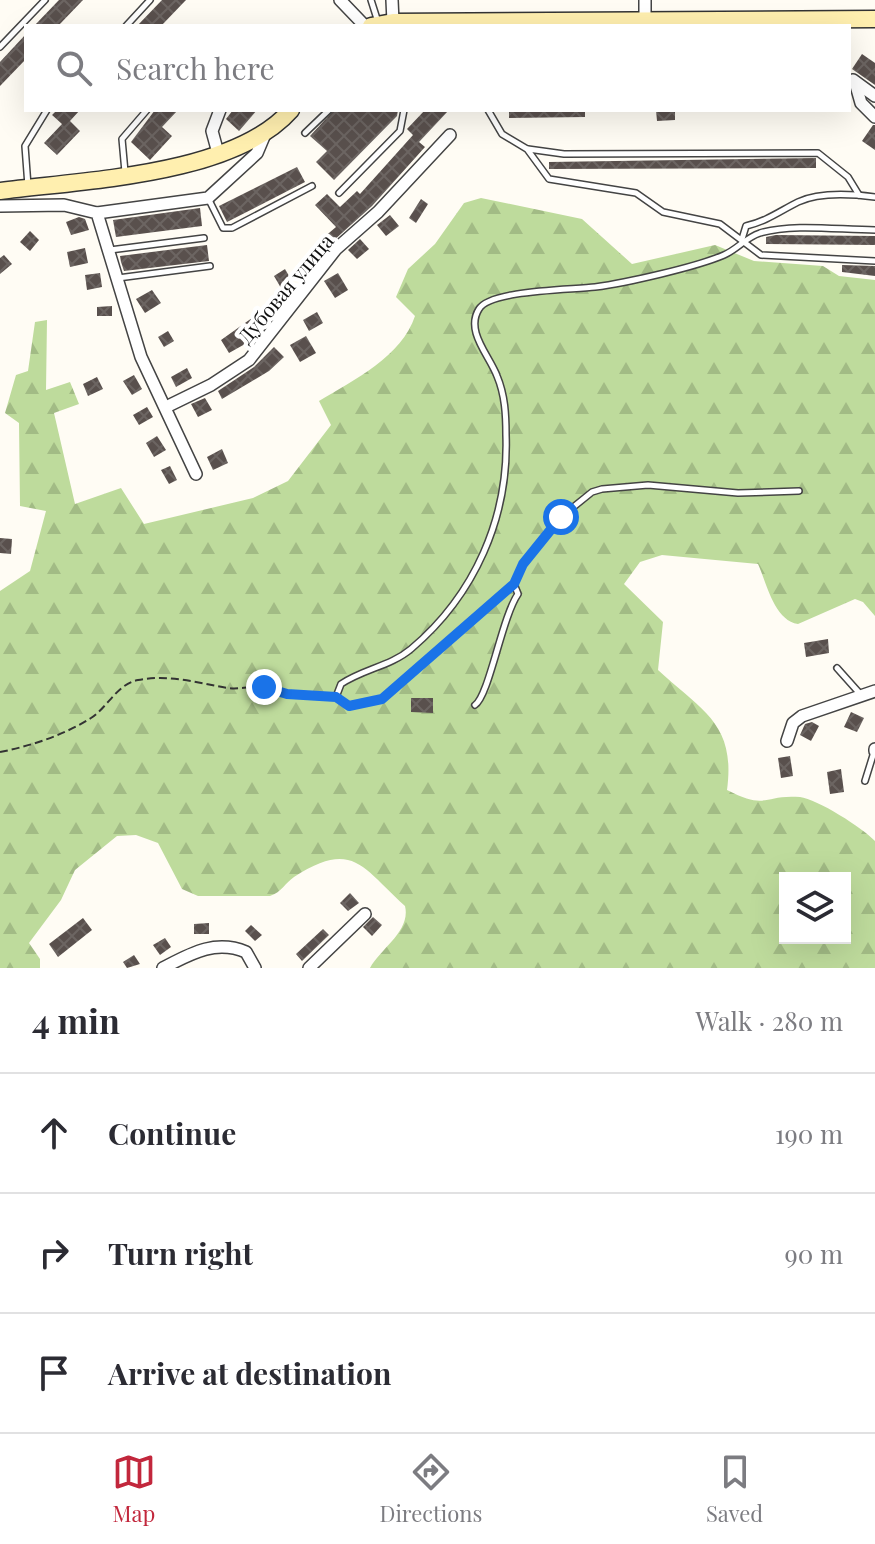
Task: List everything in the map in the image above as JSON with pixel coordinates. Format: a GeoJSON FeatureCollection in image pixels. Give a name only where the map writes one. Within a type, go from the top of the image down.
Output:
{"type":"FeatureCollection","features":[{"type":"Feature","properties":{"kind":"main road"},"geometry":{"type":"LineString","coordinates":[[384,24],[751,24],[875,19]]}},
{"type":"Feature","properties":{"kind":"main road"},"geometry":{"type":"LineString","coordinates":[[0,191],[126,177],[218,153],[265,134],[289,112]]}},
{"type":"Feature","properties":{"kind":"street"},"geometry":{"type":"LineString","coordinates":[[340,0],[384,24],[392,0]]}},
{"type":"Feature","properties":{"kind":"street"},"geometry":{"type":"LineString","coordinates":[[645,0],[645,22]]}},
{"type":"Feature","properties":{"kind":"street"},"geometry":{"type":"LineString","coordinates":[[852,80],[875,96]]}},
{"type":"Feature","properties":{"kind":"street"},"geometry":{"type":"LineString","coordinates":[[852,80],[861,103],[875,117]]}},
{"type":"Feature","properties":{"kind":"street"},"geometry":{"type":"LineString","coordinates":[[218,153],[212,131],[219,112]]}},
{"type":"Feature","properties":{"kind":"street"},"geometry":{"type":"LineString","coordinates":[[0,206],[64,205],[97,213],[208,198],[257,153],[265,134]]}},
{"type":"Feature","properties":{"kind":"street","name":"Дубовая улица"},"geometry":{"type":"LineString","coordinates":[[166,407],[211,385],[249,360],[336,249],[378,212],[450,135]]}},
{"type":"Feature","properties":{"kind":"street"},"geometry":{"type":"LineString","coordinates":[[97,213],[141,357],[196,474]]}},
{"type":"Feature","properties":{"kind":"street"},"geometry":{"type":"LineString","coordinates":[[787,741],[793,723],[802,716],[875,691]]}},
{"type":"Feature","properties":{"kind":"street"},"geometry":{"type":"LineString","coordinates":[[309,968],[365,914]]}},
{"type":"Feature","properties":{"kind":"street"},"geometry":{"type":"LineString","coordinates":[[163,968],[198,950],[224,947],[246,952],[255,968]]}},
{"type":"Feature","properties":{"kind":"lane"},"geometry":{"type":"LineString","coordinates":[[0,47],[45,0]]}},
{"type":"Feature","properties":{"kind":"lane"},"geometry":{"type":"LineString","coordinates":[[128,24],[150,0]]}},
{"type":"Feature","properties":{"kind":"lane"},"geometry":{"type":"LineString","coordinates":[[371,0],[384,24]]}},
{"type":"Feature","properties":{"kind":"lane"},"geometry":{"type":"LineString","coordinates":[[29,187],[25,146],[46,112]]}},
{"type":"Feature","properties":{"kind":"lane"},"geometry":{"type":"LineString","coordinates":[[126,177],[122,139],[145,112]]}},
{"type":"Feature","properties":{"kind":"lane"},"geometry":{"type":"LineString","coordinates":[[305,133],[327,112]]}},
{"type":"Feature","properties":{"kind":"lane"},"geometry":{"type":"LineString","coordinates":[[339,193],[400,131],[404,112]]}},
{"type":"Feature","properties":{"kind":"lane"},"geometry":{"type":"LineString","coordinates":[[489,112],[502,134],[527,149],[549,179],[636,193],[663,212],[720,224],[761,255],[875,261]]}},
{"type":"Feature","properties":{"kind":"lane"},"geometry":{"type":"LineString","coordinates":[[527,149],[564,154],[818,153],[848,177],[859,195]]}},
{"type":"Feature","properties":{"kind":"lane"},"geometry":{"type":"LineString","coordinates":[[208,198],[223,228],[227,229],[312,186]]}},
{"type":"Feature","properties":{"kind":"lane"},"geometry":{"type":"LineString","coordinates":[[742,240],[746,226],[775,218],[799,202],[859,195],[875,197]]}},
{"type":"Feature","properties":{"kind":"lane"},"geometry":{"type":"LineString","coordinates":[[799,491],[738,493],[648,485],[592,492],[561,517],[523,564],[514,584],[382,699],[349,706],[336,697],[341,684],[400,658],[443,617],[474,572],[501,509],[507,472],[506,410],[497,374],[475,327],[475,317],[487,299],[507,294],[600,286],[724,255],[742,240],[777,230],[875,230]]}},
{"type":"Feature","properties":{"kind":"lane"},"geometry":{"type":"LineString","coordinates":[[110,250],[204,238]]}},
{"type":"Feature","properties":{"kind":"lane"},"geometry":{"type":"LineString","coordinates":[[117,278],[210,266]]}},
{"type":"Feature","properties":{"kind":"lane"},"geometry":{"type":"LineString","coordinates":[[475,705],[485,695],[507,613],[518,594],[519,589],[514,584]]}},
{"type":"Feature","properties":{"kind":"lane"},"geometry":{"type":"LineString","coordinates":[[837,668],[863,697]]}},
{"type":"Feature","properties":{"kind":"lane"},"geometry":{"type":"LineString","coordinates":[[865,781],[875,750]]}},
{"type":"Feature","properties":{"kind":"path"},"geometry":{"type":"LineString","coordinates":[[0,752],[49,739],[91,718],[124,685],[135,680],[165,677],[205,681],[231,689],[264,687],[287,694],[336,697]]}},
{"type":"Feature","properties":{"kind":"green space"},"geometry":{"type":"Polygon","coordinates":[[[481,198],[582,219],[632,264],[715,245],[754,261],[823,266],[839,276],[875,280],[875,616],[863,602],[855,599],[798,624],[790,621],[777,609],[758,564],[662,555],[640,562],[624,584],[663,622],[658,670],[702,708],[721,733],[728,767],[727,790],[758,801],[788,797],[808,799],[839,815],[875,841],[875,968],[370,968],[404,923],[405,906],[356,863],[344,859],[330,860],[314,866],[270,896],[198,896],[182,889],[158,843],[136,835],[117,836],[75,870],[61,900],[29,943],[40,959],[40,968],[0,968],[0,591],[30,571],[46,511],[20,506],[19,423],[5,413],[16,375],[28,371],[35,322],[47,320],[46,390],[70,382],[79,404],[54,413],[75,504],[121,488],[144,524],[253,498],[288,481],[331,425],[319,401],[375,366],[409,330],[415,316],[396,297],[408,269],[435,244],[464,203],[481,198]]]}},
{"type":"Feature","properties":{"kind":"building"},"geometry":{"type":"Polygon","coordinates":[[[59,0],[83,0],[60,24],[36,24],[59,0]]]}},
{"type":"Feature","properties":{"kind":"building"},"geometry":{"type":"Polygon","coordinates":[[[162,0],[186,0],[163,24],[139,24],[162,0]]]}},
{"type":"Feature","properties":{"kind":"building"},"geometry":{"type":"Polygon","coordinates":[[[24,36],[24,61],[0,86],[0,62],[24,36]]]}},
{"type":"Feature","properties":{"kind":"building"},"geometry":{"type":"Polygon","coordinates":[[[862,54],[875,63],[875,85],[852,69],[862,54]]]}},
{"type":"Feature","properties":{"kind":"building"},"geometry":{"type":"Polygon","coordinates":[[[55,112],[78,112],[70,121],[80,131],[57,155],[44,143],[62,124],[52,115],[55,112]]]}},
{"type":"Feature","properties":{"kind":"building"},"geometry":{"type":"Polygon","coordinates":[[[154,112],[176,112],[162,127],[172,136],[150,160],[131,142],[154,112]]]}},
{"type":"Feature","properties":{"kind":"building"},"geometry":{"type":"Polygon","coordinates":[[[231,112],[255,112],[239,131],[226,119],[231,112]]]}},
{"type":"Feature","properties":{"kind":"building"},"geometry":{"type":"Polygon","coordinates":[[[332,112],[398,112],[334,180],[316,162],[327,151],[310,136],[332,112]]]}},
{"type":"Feature","properties":{"kind":"building"},"geometry":{"type":"Polygon","coordinates":[[[423,112],[447,112],[419,142],[425,147],[372,206],[322,251],[316,244],[336,227],[315,205],[327,194],[340,207],[357,191],[360,194],[413,135],[407,129],[423,112]]]}},
{"type":"Feature","properties":{"kind":"building"},"geometry":{"type":"Polygon","coordinates":[[[509,112],[585,112],[585,117],[509,118],[509,112]]]}},
{"type":"Feature","properties":{"kind":"building"},"geometry":{"type":"Polygon","coordinates":[[[656,112],[675,112],[675,120],[657,121],[656,112]]]}},
{"type":"Feature","properties":{"kind":"building"},"geometry":{"type":"Polygon","coordinates":[[[875,125],[875,150],[862,141],[875,125]]]}},
{"type":"Feature","properties":{"kind":"building"},"geometry":{"type":"Polygon","coordinates":[[[816,158],[816,168],[549,169],[549,162],[816,158]]]}},
{"type":"Feature","properties":{"kind":"building"},"geometry":{"type":"Polygon","coordinates":[[[297,167],[305,182],[227,222],[219,206],[297,167]]]}},
{"type":"Feature","properties":{"kind":"building"},"geometry":{"type":"Polygon","coordinates":[[[421,199],[428,204],[416,223],[409,218],[421,199]]]}},
{"type":"Feature","properties":{"kind":"building"},"geometry":{"type":"Polygon","coordinates":[[[200,208],[202,226],[116,237],[113,220],[200,208]]]}},
{"type":"Feature","properties":{"kind":"building"},"geometry":{"type":"Polygon","coordinates":[[[390,215],[399,226],[386,236],[377,225],[390,215]]]}},
{"type":"Feature","properties":{"kind":"building"},"geometry":{"type":"Polygon","coordinates":[[[79,217],[85,219],[89,230],[71,235],[66,222],[79,217]]]}},
{"type":"Feature","properties":{"kind":"building"},"geometry":{"type":"Polygon","coordinates":[[[30,231],[39,240],[30,251],[20,242],[30,231]]]}},
{"type":"Feature","properties":{"kind":"building"},"geometry":{"type":"Polygon","coordinates":[[[875,236],[875,245],[766,244],[766,237],[875,236]]]}},
{"type":"Feature","properties":{"kind":"building"},"geometry":{"type":"Polygon","coordinates":[[[360,239],[369,249],[357,259],[348,250],[360,239]]]}},
{"type":"Feature","properties":{"kind":"building"},"geometry":{"type":"Polygon","coordinates":[[[207,245],[209,261],[124,271],[120,256],[207,245]]]}},
{"type":"Feature","properties":{"kind":"building"},"geometry":{"type":"Polygon","coordinates":[[[85,248],[88,263],[70,267],[67,252],[85,248]]]}},
{"type":"Feature","properties":{"kind":"building"},"geometry":{"type":"Polygon","coordinates":[[[4,255],[12,264],[0,274],[0,258],[4,255]]]}},
{"type":"Feature","properties":{"kind":"building"},"geometry":{"type":"Polygon","coordinates":[[[842,265],[875,266],[875,276],[842,272],[842,265]]]}},
{"type":"Feature","properties":{"kind":"building"},"geometry":{"type":"Polygon","coordinates":[[[285,269],[292,281],[281,288],[274,276],[285,269]]]}},
{"type":"Feature","properties":{"kind":"building"},"geometry":{"type":"Polygon","coordinates":[[[100,273],[102,287],[87,290],[85,275],[100,273]]]}},
{"type":"Feature","properties":{"kind":"building"},"geometry":{"type":"Polygon","coordinates":[[[338,273],[348,290],[335,298],[324,281],[338,273]]]}},
{"type":"Feature","properties":{"kind":"building"},"geometry":{"type":"Polygon","coordinates":[[[152,290],[161,303],[145,313],[136,299],[152,290]]]}},
{"type":"Feature","properties":{"kind":"building"},"geometry":{"type":"Polygon","coordinates":[[[112,306],[112,316],[97,316],[97,307],[112,306]]]}},
{"type":"Feature","properties":{"kind":"building"},"geometry":{"type":"Polygon","coordinates":[[[317,312],[323,323],[309,331],[303,320],[317,312]]]}},
{"type":"Feature","properties":{"kind":"building"},"geometry":{"type":"Polygon","coordinates":[[[252,318],[259,326],[243,341],[245,344],[229,353],[221,340],[252,318]]]}},
{"type":"Feature","properties":{"kind":"building"},"geometry":{"type":"Polygon","coordinates":[[[168,331],[174,341],[164,347],[158,337],[168,331]]]}},
{"type":"Feature","properties":{"kind":"building"},"geometry":{"type":"Polygon","coordinates":[[[306,336],[316,353],[300,362],[290,345],[306,336]]]}},
{"type":"Feature","properties":{"kind":"building"},"geometry":{"type":"Polygon","coordinates":[[[274,347],[284,357],[269,371],[222,399],[218,391],[254,367],[274,347]]]}},
{"type":"Feature","properties":{"kind":"building"},"geometry":{"type":"Polygon","coordinates":[[[187,368],[192,378],[176,387],[171,377],[187,368]]]}},
{"type":"Feature","properties":{"kind":"building"},"geometry":{"type":"Polygon","coordinates":[[[134,375],[142,389],[132,395],[123,381],[134,375]]]}},
{"type":"Feature","properties":{"kind":"building"},"geometry":{"type":"Polygon","coordinates":[[[97,377],[103,389],[88,396],[83,384],[97,377]]]}},
{"type":"Feature","properties":{"kind":"building"},"geometry":{"type":"Polygon","coordinates":[[[205,398],[212,410],[198,417],[191,404],[205,398]]]}},
{"type":"Feature","properties":{"kind":"building"},"geometry":{"type":"Polygon","coordinates":[[[147,407],[153,417],[139,425],[133,415],[147,407]]]}},
{"type":"Feature","properties":{"kind":"building"},"geometry":{"type":"Polygon","coordinates":[[[157,436],[166,450],[154,457],[146,443],[157,436]]]}},
{"type":"Feature","properties":{"kind":"building"},"geometry":{"type":"Polygon","coordinates":[[[222,449],[228,463],[213,470],[207,457],[222,449]]]}},
{"type":"Feature","properties":{"kind":"building"},"geometry":{"type":"Polygon","coordinates":[[[170,466],[177,480],[169,484],[161,470],[170,466]]]}},
{"type":"Feature","properties":{"kind":"building"},"geometry":{"type":"Polygon","coordinates":[[[0,538],[12,539],[11,554],[0,553],[0,538]]]}},
{"type":"Feature","properties":{"kind":"building"},"geometry":{"type":"Polygon","coordinates":[[[828,639],[829,653],[806,657],[804,643],[828,639]]]}},
{"type":"Feature","properties":{"kind":"building"},"geometry":{"type":"Polygon","coordinates":[[[411,698],[433,698],[433,713],[411,712],[411,698]]]}},
{"type":"Feature","properties":{"kind":"building"},"geometry":{"type":"Polygon","coordinates":[[[851,712],[864,718],[857,732],[844,727],[851,712]]]}},
{"type":"Feature","properties":{"kind":"building"},"geometry":{"type":"Polygon","coordinates":[[[812,722],[819,726],[811,741],[800,735],[805,724],[812,722]]]}},
{"type":"Feature","properties":{"kind":"building"},"geometry":{"type":"Polygon","coordinates":[[[790,756],[793,776],[781,778],[778,758],[790,756]]]}},
{"type":"Feature","properties":{"kind":"building"},"geometry":{"type":"Polygon","coordinates":[[[841,769],[844,792],[830,794],[827,772],[841,769]]]}},
{"type":"Feature","properties":{"kind":"building"},"geometry":{"type":"Polygon","coordinates":[[[350,893],[359,903],[348,911],[340,903],[350,893]]]}},
{"type":"Feature","properties":{"kind":"building"},"geometry":{"type":"Polygon","coordinates":[[[373,917],[382,925],[372,936],[363,927],[373,917]]]}},
{"type":"Feature","properties":{"kind":"building"},"geometry":{"type":"Polygon","coordinates":[[[83,918],[92,930],[58,957],[49,944],[83,918]]]}},
{"type":"Feature","properties":{"kind":"building"},"geometry":{"type":"Polygon","coordinates":[[[209,923],[209,934],[194,934],[194,924],[209,923]]]}},
{"type":"Feature","properties":{"kind":"building"},"geometry":{"type":"Polygon","coordinates":[[[251,925],[262,935],[255,941],[245,931],[251,925]]]}},
{"type":"Feature","properties":{"kind":"building"},"geometry":{"type":"Polygon","coordinates":[[[323,929],[329,935],[302,961],[296,954],[323,929]]]}},
{"type":"Feature","properties":{"kind":"building"},"geometry":{"type":"Polygon","coordinates":[[[165,938],[171,947],[160,955],[153,945],[165,938]]]}},
{"type":"Feature","properties":{"kind":"building"},"geometry":{"type":"Polygon","coordinates":[[[134,955],[140,964],[127,968],[123,962],[134,955]]]}},
{"type":"Feature","properties":{"kind":"route"},"geometry":{"type":"LineString","coordinates":[[264,687],[287,694],[305,692],[326,698],[336,697],[340,703],[349,706],[372,704],[382,699],[514,584],[523,564],[561,517]]}}]}
